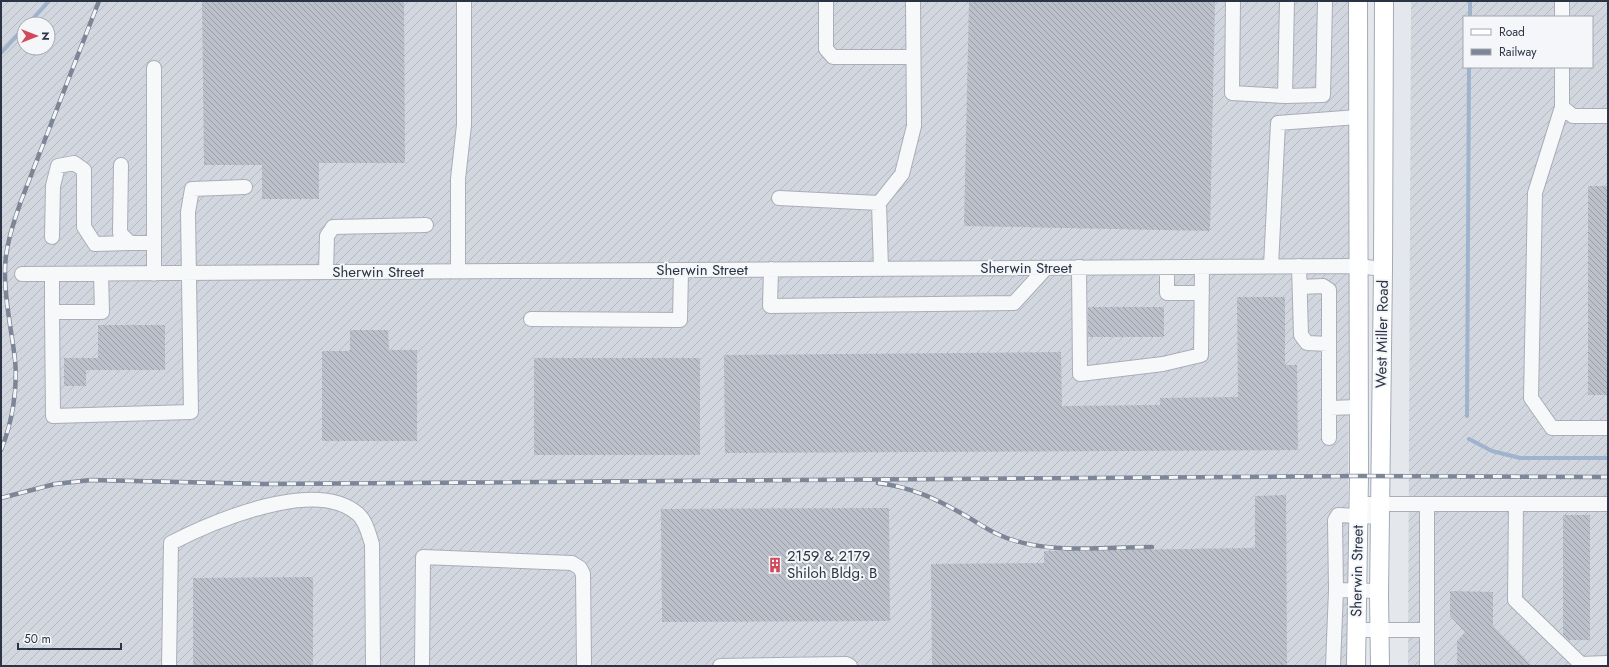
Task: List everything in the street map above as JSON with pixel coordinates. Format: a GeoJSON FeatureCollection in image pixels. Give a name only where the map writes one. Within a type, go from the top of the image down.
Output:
{"type":"FeatureCollection","features":[{"type":"Feature","properties":{"kind":"main road","name":"West Miller Road"},"geometry":{"type":"LineString","coordinates":[[1358,1],[1359,476]]}},
{"type":"Feature","properties":{"kind":"main road","name":"West Miller Road"},"geometry":{"type":"LineString","coordinates":[[1380,666],[1379,591],[1383,269],[1384,1]]}},
{"type":"Feature","properties":{"kind":"main road","name":"Sherwin Street"},"geometry":{"type":"LineString","coordinates":[[1356,666],[1359,476]]}},
{"type":"Feature","properties":{"kind":"street"},"geometry":{"type":"LineString","coordinates":[[458,271],[458,179],[464,125],[464,1]]}},
{"type":"Feature","properties":{"kind":"street"},"geometry":{"type":"LineString","coordinates":[[826,1],[826,49],[832,57],[913,57]]}},
{"type":"Feature","properties":{"kind":"street"},"geometry":{"type":"LineString","coordinates":[[881,269],[879,203],[902,174],[914,126],[913,1]]}},
{"type":"Feature","properties":{"kind":"street"},"geometry":{"type":"LineString","coordinates":[[1233,1],[1232,93],[1285,96],[1323,95],[1325,1]]}},
{"type":"Feature","properties":{"kind":"street"},"geometry":{"type":"LineString","coordinates":[[1285,96],[1287,1]]}},
{"type":"Feature","properties":{"kind":"street"},"geometry":{"type":"LineString","coordinates":[[1562,1],[1562,16]]}},
{"type":"Feature","properties":{"kind":"street"},"geometry":{"type":"LineString","coordinates":[[154,68],[154,274]]}},
{"type":"Feature","properties":{"kind":"street"},"geometry":{"type":"LineString","coordinates":[[1562,68],[1562,107],[1535,193],[1531,398],[1552,428],[1608,428]]}},
{"type":"Feature","properties":{"kind":"street"},"geometry":{"type":"LineString","coordinates":[[1562,107],[1573,116],[1608,116]]}},
{"type":"Feature","properties":{"kind":"street"},"geometry":{"type":"LineString","coordinates":[[1272,266],[1278,123],[1358,117]]}},
{"type":"Feature","properties":{"kind":"street"},"geometry":{"type":"LineString","coordinates":[[52,237],[53,186],[58,166],[74,163],[84,170],[84,227],[95,244],[154,243]]}},
{"type":"Feature","properties":{"kind":"street"},"geometry":{"type":"LineString","coordinates":[[121,164],[120,233],[130,243]]}},
{"type":"Feature","properties":{"kind":"street"},"geometry":{"type":"LineString","coordinates":[[52,274],[53,416],[191,412],[188,212],[192,189],[245,187]]}},
{"type":"Feature","properties":{"kind":"street"},"geometry":{"type":"LineString","coordinates":[[779,198],[879,203]]}},
{"type":"Feature","properties":{"kind":"street"},"geometry":{"type":"LineString","coordinates":[[326,272],[327,236],[333,227],[426,225]]}},
{"type":"Feature","properties":{"kind":"street","name":"Sherwin Street"},"geometry":{"type":"LineString","coordinates":[[22,274],[1272,266],[1358,266],[1383,269]]}},
{"type":"Feature","properties":{"kind":"street"},"geometry":{"type":"LineString","coordinates":[[1299,266],[1301,335],[1307,343],[1329,344]]}},
{"type":"Feature","properties":{"kind":"street"},"geometry":{"type":"LineString","coordinates":[[1079,267],[1080,374],[1163,364],[1201,355],[1202,267]]}},
{"type":"Feature","properties":{"kind":"street"},"geometry":{"type":"LineString","coordinates":[[1167,267],[1167,293],[1202,293]]}},
{"type":"Feature","properties":{"kind":"street"},"geometry":{"type":"LineString","coordinates":[[771,270],[770,306],[1014,303],[1046,268]]}},
{"type":"Feature","properties":{"kind":"street"},"geometry":{"type":"LineString","coordinates":[[532,319],[680,320],[681,270]]}},
{"type":"Feature","properties":{"kind":"street"},"geometry":{"type":"LineString","coordinates":[[52,312],[102,312],[102,274]]}},
{"type":"Feature","properties":{"kind":"street"},"geometry":{"type":"LineString","coordinates":[[1300,287],[1323,286],[1329,290],[1329,438]]}},
{"type":"Feature","properties":{"kind":"street"},"geometry":{"type":"LineString","coordinates":[[1329,408],[1358,407]]}},
{"type":"Feature","properties":{"kind":"street"},"geometry":{"type":"LineString","coordinates":[[169,666],[172,543],[212,523],[247,510],[302,500],[318,499],[340,503],[359,515],[368,530],[372,544],[373,666]]}},
{"type":"Feature","properties":{"kind":"street"},"geometry":{"type":"LineString","coordinates":[[1516,504],[1515,600],[1581,665],[1608,663]]}},
{"type":"Feature","properties":{"kind":"street"},"geometry":{"type":"LineString","coordinates":[[1333,666],[1336,590],[1335,520],[1338,515],[1358,510],[1380,511],[1428,505],[1608,504]]}},
{"type":"Feature","properties":{"kind":"street"},"geometry":{"type":"LineString","coordinates":[[1427,666],[1428,505]]}},
{"type":"Feature","properties":{"kind":"street"},"geometry":{"type":"LineString","coordinates":[[422,666],[423,557],[572,563],[580,568],[583,574],[584,666]]}},
{"type":"Feature","properties":{"kind":"street"},"geometry":{"type":"LineString","coordinates":[[1336,590],[1379,591]]}},
{"type":"Feature","properties":{"kind":"street"},"geometry":{"type":"LineString","coordinates":[[1356,630],[1427,630]]}},
{"type":"Feature","properties":{"kind":"street"},"geometry":{"type":"LineString","coordinates":[[720,666],[846,664],[850,666]]}},
{"type":"Feature","properties":{"kind":"shaded area"},"geometry":{"type":"Polygon","coordinates":[[[1,1],[1351,1],[1348,486],[1349,666],[1,666],[1,1]]]}},
{"type":"Feature","properties":{"kind":"shaded area"},"geometry":{"type":"Polygon","coordinates":[[[1411,1],[1608,1],[1608,666],[1408,666],[1411,1]]]}},
{"type":"Feature","properties":{"kind":"building"},"geometry":{"type":"Polygon","coordinates":[[[202,1],[404,1],[405,163],[319,163],[319,199],[262,199],[262,165],[204,165],[202,1]]]}},
{"type":"Feature","properties":{"kind":"building"},"geometry":{"type":"Polygon","coordinates":[[[969,1],[1215,1],[1210,231],[964,226],[969,1]]]}},
{"type":"Feature","properties":{"kind":"building"},"geometry":{"type":"Polygon","coordinates":[[[1588,186],[1608,186],[1608,395],[1588,395],[1588,186]]]}},
{"type":"Feature","properties":{"kind":"building"},"geometry":{"type":"Polygon","coordinates":[[[1237,297],[1285,297],[1285,365],[1297,365],[1298,450],[725,453],[724,355],[1061,352],[1062,406],[1160,405],[1160,398],[1238,397],[1237,297]]]}},
{"type":"Feature","properties":{"kind":"building"},"geometry":{"type":"Polygon","coordinates":[[[1088,307],[1164,307],[1164,337],[1088,337],[1088,307]]]}},
{"type":"Feature","properties":{"kind":"building"},"geometry":{"type":"Polygon","coordinates":[[[98,325],[165,325],[165,370],[86,370],[86,386],[64,386],[64,358],[98,358],[98,325]]]}},
{"type":"Feature","properties":{"kind":"building"},"geometry":{"type":"Polygon","coordinates":[[[350,330],[388,330],[389,350],[417,350],[417,441],[322,441],[322,351],[350,351],[350,330]]]}},
{"type":"Feature","properties":{"kind":"building"},"geometry":{"type":"Polygon","coordinates":[[[534,358],[700,358],[700,455],[534,455],[534,358]]]}},
{"type":"Feature","properties":{"kind":"building"},"geometry":{"type":"Polygon","coordinates":[[[1286,495],[1287,666],[932,666],[931,564],[1044,563],[1044,551],[1255,548],[1255,496],[1286,495]]]}},
{"type":"Feature","properties":{"kind":"building","name":"2159 & 2179 Shiloh Bldg. B"},"geometry":{"type":"Polygon","coordinates":[[[889,508],[890,621],[662,622],[661,509],[889,508]]]}},
{"type":"Feature","properties":{"kind":"building"},"geometry":{"type":"Polygon","coordinates":[[[1563,515],[1590,515],[1590,640],[1569,640],[1563,635],[1563,515]]]}},
{"type":"Feature","properties":{"kind":"building"},"geometry":{"type":"Polygon","coordinates":[[[313,577],[313,666],[193,666],[193,578],[313,577]]]}},
{"type":"Feature","properties":{"kind":"building"},"geometry":{"type":"Polygon","coordinates":[[[1450,591],[1493,592],[1493,626],[1532,666],[1457,666],[1457,641],[1465,632],[1450,616],[1450,591]]]}},
{"type":"Feature","properties":{"kind":"waterway"},"geometry":{"type":"LineString","coordinates":[[35,16],[49,1]]}},
{"type":"Feature","properties":{"kind":"waterway"},"geometry":{"type":"LineString","coordinates":[[1470,1],[1470,16]]}},
{"type":"Feature","properties":{"kind":"waterway"},"geometry":{"type":"LineString","coordinates":[[1,53],[16,37]]}},
{"type":"Feature","properties":{"kind":"waterway"},"geometry":{"type":"LineString","coordinates":[[1467,416],[1469,68]]}},
{"type":"Feature","properties":{"kind":"waterway"},"geometry":{"type":"LineString","coordinates":[[1469,439],[1492,451],[1520,458],[1608,458]]}},
{"type":"Feature","properties":{"kind":"railway"},"geometry":{"type":"LineString","coordinates":[[1,450],[11,417],[16,382],[15,360],[5,286],[6,256],[12,228],[21,201],[99,1]]}},
{"type":"Feature","properties":{"kind":"railway"},"geometry":{"type":"LineString","coordinates":[[1,498],[55,484],[91,480],[264,484],[1359,476],[1608,477]]}},
{"type":"Feature","properties":{"kind":"railway"},"geometry":{"type":"LineString","coordinates":[[878,483],[902,487],[934,499],[995,533],[1032,545],[1072,549],[1152,547]]}},
{"type":"Feature","properties":{"kind":"place","name":"2159 & 2179 Shiloh Bldg. B"},"geometry":{"type":"Point","coordinates":[775,565]}}]}
